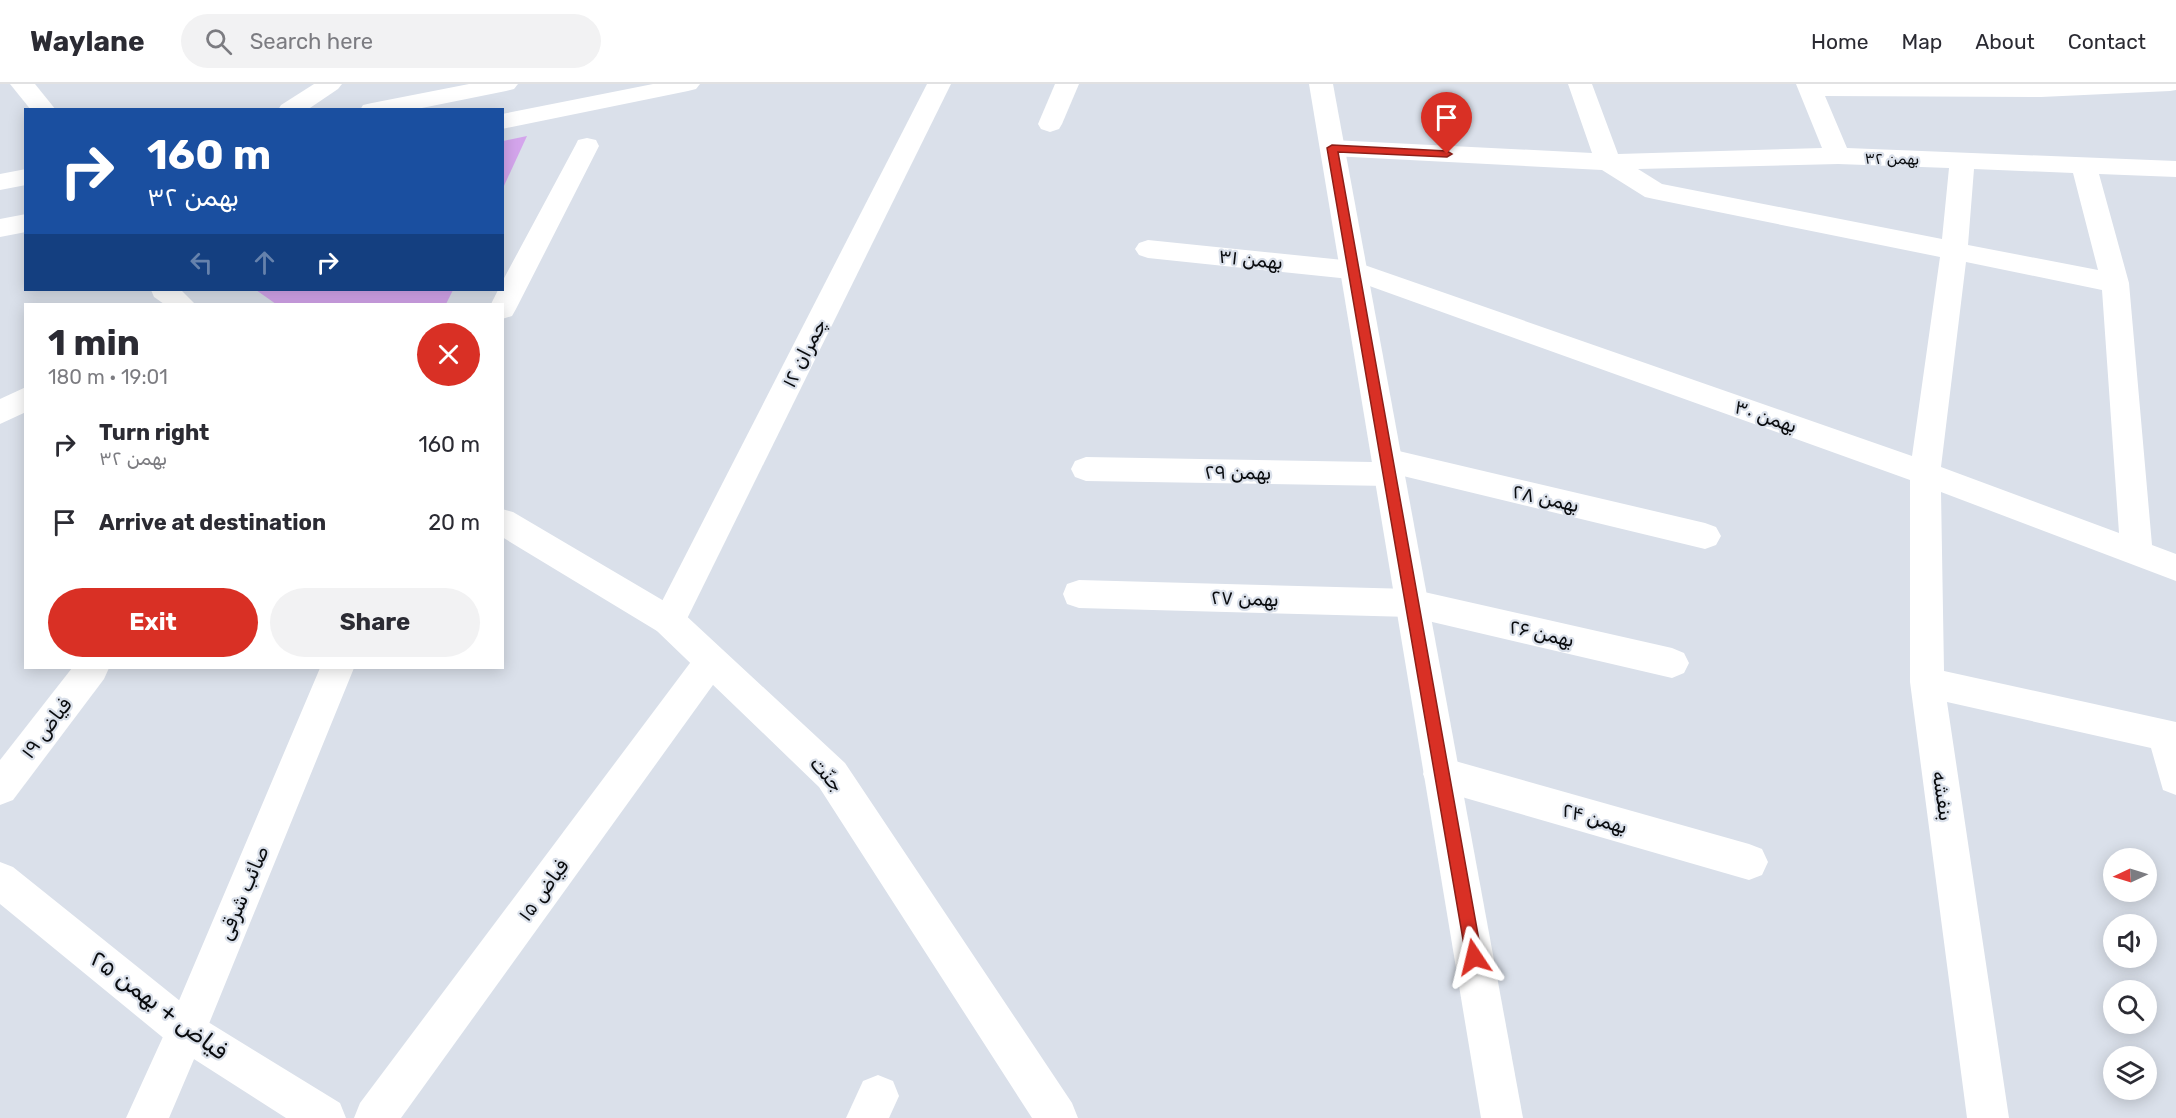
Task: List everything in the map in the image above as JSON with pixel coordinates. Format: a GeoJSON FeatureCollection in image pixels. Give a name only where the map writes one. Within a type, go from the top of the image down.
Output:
{"type":"FeatureCollection","features":[{"type":"Feature","properties":{"kind":"street"},"geometry":{"type":"LineString","coordinates":[[293,108],[330,84]]}},
{"type":"Feature","properties":{"kind":"street"},"geometry":{"type":"LineString","coordinates":[[382,108],[506,84]]}},
{"type":"Feature","properties":{"kind":"street"},"geometry":{"type":"LineString","coordinates":[[504,122],[688,84]]}},
{"type":"Feature","properties":{"kind":"street","name":"چمران ۱۲"},"geometry":{"type":"LineString","coordinates":[[669,621],[939,84]]}},
{"type":"Feature","properties":{"kind":"street"},"geometry":{"type":"LineString","coordinates":[[1050,124],[1067,84]]}},
{"type":"Feature","properties":{"kind":"street"},"geometry":{"type":"LineString","coordinates":[[1321,84],[1502,1118]]}},
{"type":"Feature","properties":{"kind":"street"},"geometry":{"type":"LineString","coordinates":[[1580,84],[1608,162]]}},
{"type":"Feature","properties":{"kind":"street"},"geometry":{"type":"LineString","coordinates":[[1838,156],[1809,87],[2039,87],[2170,84]]}},
{"type":"Feature","properties":{"kind":"street"},"geometry":{"type":"LineString","coordinates":[[504,305],[587,146]]}},
{"type":"Feature","properties":{"kind":"street","name":"بهمن ۳۲"},"geometry":{"type":"LineString","coordinates":[[1332,148],[1608,162],[1838,156],[2176,169]]}},
{"type":"Feature","properties":{"kind":"street","name":"بنفشه"},"geometry":{"type":"LineString","coordinates":[[1962,159],[1954,252],[1925,472],[1927,682],[1988,1118]]}},
{"type":"Feature","properties":{"kind":"street","name":"بهمن ۳۲"},"geometry":{"type":"LineString","coordinates":[[1608,162],[1654,191],[2115,283]]}},
{"type":"Feature","properties":{"kind":"street"},"geometry":{"type":"LineString","coordinates":[[2084,165],[2115,283],[2137,553]]}},
{"type":"Feature","properties":{"kind":"street"},"geometry":{"type":"LineString","coordinates":[[0,182],[24,177]]}},
{"type":"Feature","properties":{"kind":"street"},"geometry":{"type":"LineString","coordinates":[[0,228],[24,223]]}},
{"type":"Feature","properties":{"kind":"street","name":"بهمن ۳۱"},"geometry":{"type":"LineString","coordinates":[[1148,249],[1353,270]]}},
{"type":"Feature","properties":{"kind":"street","name":"بهمن ۳۰"},"geometry":{"type":"LineString","coordinates":[[1353,270],[1925,472],[2176,568]]}},
{"type":"Feature","properties":{"kind":"street"},"geometry":{"type":"LineString","coordinates":[[165,291],[179,303]]}},
{"type":"Feature","properties":{"kind":"street"},"geometry":{"type":"LineString","coordinates":[[0,412],[24,399]]}},
{"type":"Feature","properties":{"kind":"street","name":"بهمن ۲۹"},"geometry":{"type":"LineString","coordinates":[[1086,470],[1388,467]]}},
{"type":"Feature","properties":{"kind":"street","name":"بهمن ۲۸"},"geometry":{"type":"LineString","coordinates":[[1388,467],[1706,536]]}},
{"type":"Feature","properties":{"kind":"street","name":"جنّت"},"geometry":{"type":"LineString","coordinates":[[504,522],[669,621],[832,776],[1057,1118]]}},
{"type":"Feature","properties":{"kind":"street","name":"بهمن ۲۷"},"geometry":{"type":"LineString","coordinates":[[1078,594],[1411,603]]}},
{"type":"Feature","properties":{"kind":"street","name":"بهمن ۲۶"},"geometry":{"type":"LineString","coordinates":[[1411,603],[1672,663]]}},
{"type":"Feature","properties":{"kind":"street","name":"فیاض ۱۵"},"geometry":{"type":"LineString","coordinates":[[375,1118],[711,661]]}},
{"type":"Feature","properties":{"kind":"street","name":"فیاض ۱۹"},"geometry":{"type":"LineString","coordinates":[[0,788],[91,669]]}},
{"type":"Feature","properties":{"kind":"street","name":"صائب شرقی"},"geometry":{"type":"LineString","coordinates":[[147,1118],[186,1031],[337,669]]}},
{"type":"Feature","properties":{"kind":"street"},"geometry":{"type":"LineString","coordinates":[[1927,682],[2170,736],[2176,778]]}},
{"type":"Feature","properties":{"kind":"street","name":"بهمن ۲۴"},"geometry":{"type":"LineString","coordinates":[[1441,774],[1749,862]]}},
{"type":"Feature","properties":{"kind":"street","name":"فیاض + بهمن ۲۵"},"geometry":{"type":"LineString","coordinates":[[0,880],[186,1031],[325,1118]]}},
{"type":"Feature","properties":{"kind":"shaded area"},"geometry":{"type":"Polygon","coordinates":[[[527,136],[504,186],[504,141],[527,136]]]}},
{"type":"Feature","properties":{"kind":"shaded area"},"geometry":{"type":"Polygon","coordinates":[[[257,291],[452,291],[446,303],[275,303],[257,291]]]}},
{"type":"Feature","properties":{"kind":"route"},"geometry":{"type":"LineString","coordinates":[[1447,154],[1332,148],[1474,957]]}}]}
